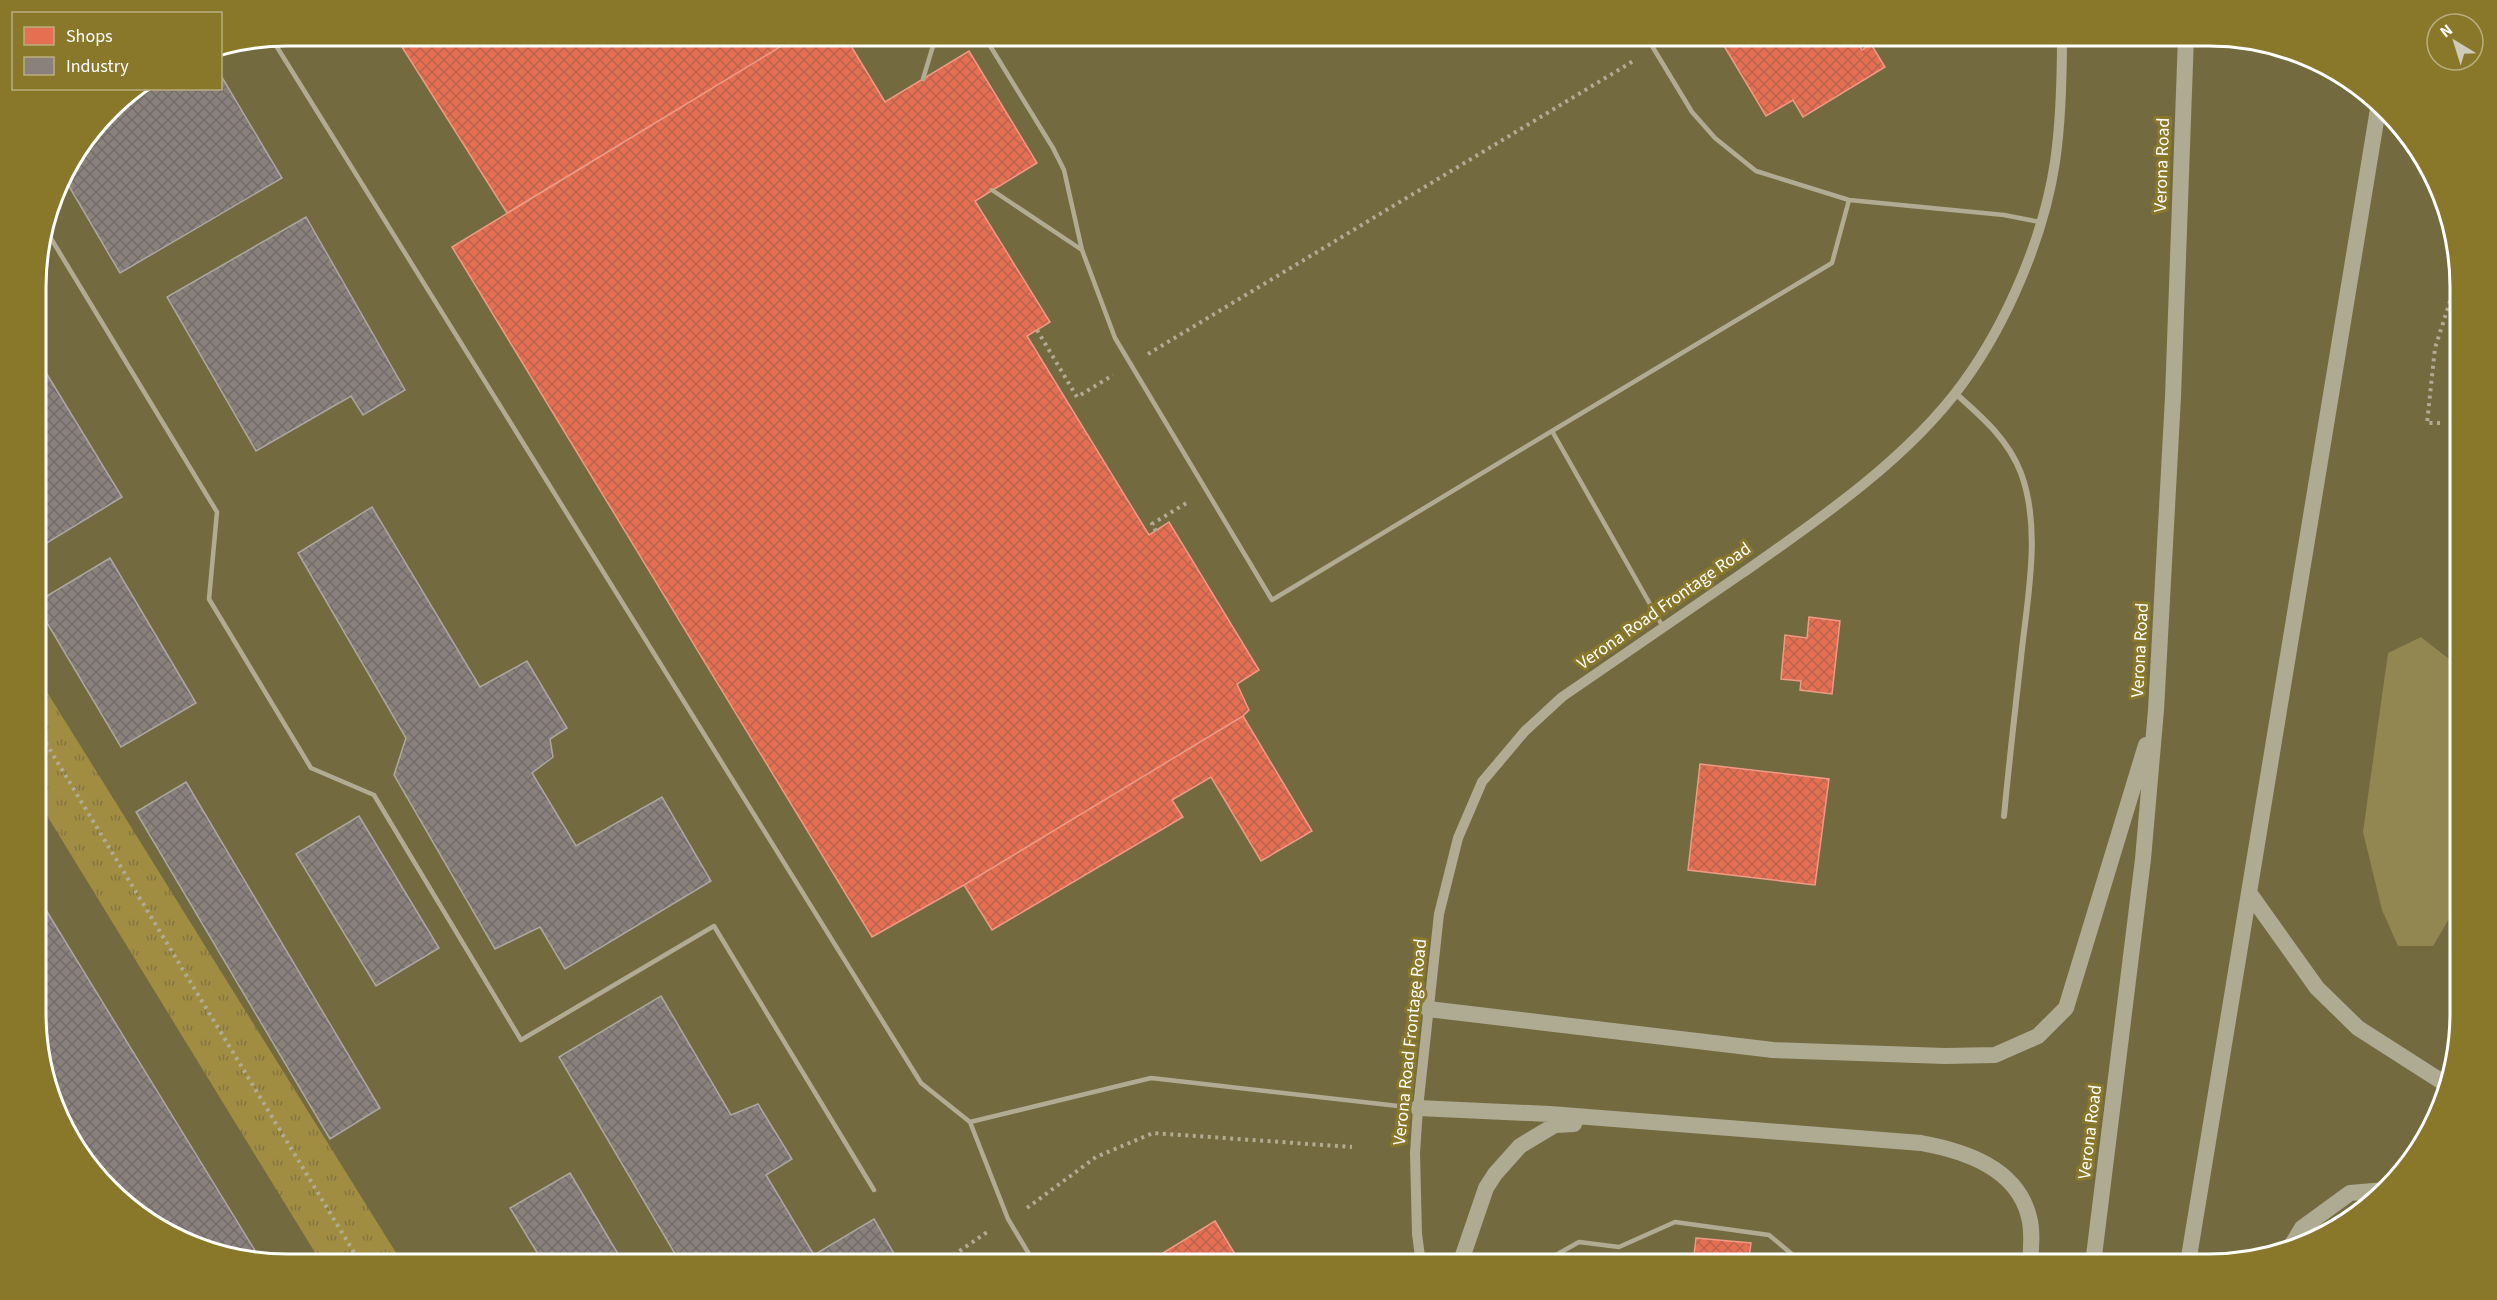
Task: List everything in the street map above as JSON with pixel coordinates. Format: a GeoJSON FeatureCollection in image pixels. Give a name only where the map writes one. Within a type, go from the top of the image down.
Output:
{"type":"FeatureCollection","features":[{"type":"Feature","properties":{"kind":"highway","name":"Verona Road"},"geometry":{"type":"LineString","coordinates":[[2094,1254],[2140,882],[2156,710],[2173,397],[2186,46]]}},
{"type":"Feature","properties":{"kind":"highway"},"geometry":{"type":"LineString","coordinates":[[2190,1254],[2377,114]]}},
{"type":"Feature","properties":{"kind":"highway"},"geometry":{"type":"LineString","coordinates":[[1428,1009],[1773,1050],[1945,1056],[1995,1054],[2037,1036],[2066,1008],[2156,710]]}},
{"type":"Feature","properties":{"kind":"highway"},"geometry":{"type":"LineString","coordinates":[[2250,894],[2317,988],[2358,1028],[2440,1081]]}},
{"type":"Feature","properties":{"kind":"highway"},"geometry":{"type":"LineString","coordinates":[[2421,1070],[2443,1072]]}},
{"type":"Feature","properties":{"kind":"highway"},"geometry":{"type":"LineString","coordinates":[[1418,1108],[1550,1114],[1921,1143],[1963,1152],[1990,1166],[2013,1187],[2024,1203],[2031,1229],[2030,1254]]}},
{"type":"Feature","properties":{"kind":"highway"},"geometry":{"type":"LineString","coordinates":[[1463,1254],[1486,1188],[1520,1146],[1555,1125],[1623,1120]]}},
{"type":"Feature","properties":{"kind":"highway"},"geometry":{"type":"LineString","coordinates":[[2297,1237],[2302,1228],[2350,1193],[2371,1191]]}},
{"type":"Feature","properties":{"kind":"street","name":"Verona Road Frontage Road"},"geometry":{"type":"LineString","coordinates":[[1420,1254],[1415,1153],[1428,1009],[1442,903],[1458,838],[1482,782],[1525,731],[1562,697],[1813,524],[1904,447],[1955,393],[1995,331],[2022,273],[2040,222],[2052,180],[2057,146],[2062,99],[2062,46]]}},
{"type":"Feature","properties":{"kind":"street"},"geometry":{"type":"LineString","coordinates":[[1955,393],[1997,432],[2007,447],[2024,483],[2031,516],[2029,584],[2004,816]]}},
{"type":"Feature","properties":{"kind":"lane"},"geometry":{"type":"LineString","coordinates":[[923,79],[933,46]]}},
{"type":"Feature","properties":{"kind":"lane"},"geometry":{"type":"LineString","coordinates":[[990,46],[1053,148],[1064,170],[1082,250],[1115,338],[1272,600],[1832,264],[1849,200]]}},
{"type":"Feature","properties":{"kind":"lane"},"geometry":{"type":"LineString","coordinates":[[1652,46],[1692,112],[1732,153],[1756,171],[1849,200],[2004,214],[2040,222]]}},
{"type":"Feature","properties":{"kind":"lane"},"geometry":{"type":"LineString","coordinates":[[277,47],[921,1083],[970,1122],[1008,1219],[1029,1254]]}},
{"type":"Feature","properties":{"kind":"lane"},"geometry":{"type":"LineString","coordinates":[[992,190],[1082,250]]}},
{"type":"Feature","properties":{"kind":"lane"},"geometry":{"type":"LineString","coordinates":[[51,239],[217,512],[209,599],[311,768],[374,795],[521,1041],[714,926],[874,1190]]}},
{"type":"Feature","properties":{"kind":"lane"},"geometry":{"type":"LineString","coordinates":[[1552,431],[1664,627]]}},
{"type":"Feature","properties":{"kind":"lane"},"geometry":{"type":"LineString","coordinates":[[970,1122],[1151,1078],[1418,1108]]}},
{"type":"Feature","properties":{"kind":"lane"},"geometry":{"type":"LineString","coordinates":[[1558,1254],[1580,1242],[1619,1247],[1675,1222],[1769,1235],[1792,1254]]}},
{"type":"Feature","properties":{"kind":"path"},"geometry":{"type":"LineString","coordinates":[[1036,330],[1077,397],[1654,49]]}},
{"type":"Feature","properties":{"kind":"path"},"geometry":{"type":"LineString","coordinates":[[2440,423],[2427,423],[2435,348],[2450,301]]}},
{"type":"Feature","properties":{"kind":"path"},"geometry":{"type":"LineString","coordinates":[[1156,531],[1152,524],[1206,490]]}},
{"type":"Feature","properties":{"kind":"path"},"geometry":{"type":"LineString","coordinates":[[46,743],[355,1254]]}},
{"type":"Feature","properties":{"kind":"path"},"geometry":{"type":"LineString","coordinates":[[954,1254],[1038,1201],[1096,1157],[1153,1133],[1352,1147]]}},
{"type":"Feature","properties":{"kind":"green space"},"geometry":{"type":"Polygon","coordinates":[[[46,690],[397,1254],[316,1254],[46,814],[46,690]]]}},
{"type":"Feature","properties":{"kind":"shaded area"},"geometry":{"type":"Polygon","coordinates":[[[2421,637],[2450,660],[2450,917],[2433,946],[2398,946],[2382,910],[2363,832],[2388,653],[2421,637]]]}},
{"type":"Feature","properties":{"kind":"building: Shops"},"geometry":{"type":"Polygon","coordinates":[[[401,46],[782,46],[507,213],[401,46]]]}},
{"type":"Feature","properties":{"kind":"building: Shops"},"geometry":{"type":"Polygon","coordinates":[[[782,46],[851,46],[885,102],[969,51],[1037,163],[975,201],[1050,322],[1027,336],[1149,535],[1169,522],[1259,670],[1237,684],[1249,710],[1243,716],[964,885],[872,937],[452,247],[782,46]]]}},
{"type":"Feature","properties":{"kind":"building: Shops"},"geometry":{"type":"Polygon","coordinates":[[[1724,46],[1859,46],[1862,50],[1872,46],[1885,67],[1803,117],[1793,100],[1766,116],[1724,46]]]}},
{"type":"Feature","properties":{"kind":"building: Shops"},"geometry":{"type":"Polygon","coordinates":[[[1809,617],[1840,621],[1832,694],[1800,690],[1801,681],[1781,679],[1785,635],[1807,638],[1809,617]]]}},
{"type":"Feature","properties":{"kind":"building: Shops"},"geometry":{"type":"Polygon","coordinates":[[[1243,716],[1312,831],[1261,861],[1211,777],[1172,800],[1183,817],[992,930],[964,885],[1243,716]]]}},
{"type":"Feature","properties":{"kind":"building: Shops"},"geometry":{"type":"Polygon","coordinates":[[[1700,764],[1829,779],[1815,885],[1688,870],[1700,764]]]}},
{"type":"Feature","properties":{"kind":"building: Shops"},"geometry":{"type":"Polygon","coordinates":[[[1215,1221],[1235,1254],[1161,1254],[1215,1221]]]}},
{"type":"Feature","properties":{"kind":"building: Shops"},"geometry":{"type":"Polygon","coordinates":[[[1696,1238],[1751,1243],[1749,1254],[1694,1254],[1696,1238]]]}},
{"type":"Feature","properties":{"kind":"building: Industry"},"geometry":{"type":"Polygon","coordinates":[[[222,77],[282,178],[120,273],[69,186],[71,181],[87,154],[106,129],[129,106],[150,90],[222,90],[222,77]]]}},
{"type":"Feature","properties":{"kind":"building: Industry"},"geometry":{"type":"Polygon","coordinates":[[[306,217],[405,390],[363,415],[351,396],[256,451],[167,297],[306,217]]]}},
{"type":"Feature","properties":{"kind":"building: Industry"},"geometry":{"type":"Polygon","coordinates":[[[46,373],[122,497],[46,543],[46,373]]]}},
{"type":"Feature","properties":{"kind":"building: Industry"},"geometry":{"type":"Polygon","coordinates":[[[372,507],[480,687],[527,661],[567,728],[550,739],[553,757],[532,773],[576,846],[662,797],[711,881],[565,969],[540,927],[495,949],[394,775],[406,738],[298,553],[372,507]]]}},
{"type":"Feature","properties":{"kind":"building: Industry"},"geometry":{"type":"Polygon","coordinates":[[[110,558],[196,703],[121,747],[46,621],[46,597],[110,558]]]}},
{"type":"Feature","properties":{"kind":"building: Industry"},"geometry":{"type":"Polygon","coordinates":[[[186,782],[380,1108],[330,1139],[136,812],[186,782]]]}},
{"type":"Feature","properties":{"kind":"building: Industry"},"geometry":{"type":"Polygon","coordinates":[[[359,816],[439,948],[376,986],[296,854],[359,816]]]}},
{"type":"Feature","properties":{"kind":"building: Industry"},"geometry":{"type":"Polygon","coordinates":[[[46,910],[255,1251],[210,1241],[181,1229],[154,1213],[117,1183],[96,1159],[79,1133],[59,1090],[51,1059],[46,1012],[46,910]]]}},
{"type":"Feature","properties":{"kind":"building: Industry"},"geometry":{"type":"Polygon","coordinates":[[[661,996],[731,1115],[758,1104],[792,1159],[766,1175],[813,1254],[675,1254],[559,1057],[661,996]]]}},
{"type":"Feature","properties":{"kind":"building: Industry"},"geometry":{"type":"Polygon","coordinates":[[[570,1173],[618,1254],[538,1254],[510,1208],[570,1173]]]}},
{"type":"Feature","properties":{"kind":"building: Industry"},"geometry":{"type":"Polygon","coordinates":[[[874,1219],[894,1254],[816,1254],[874,1219]]]}}]}
